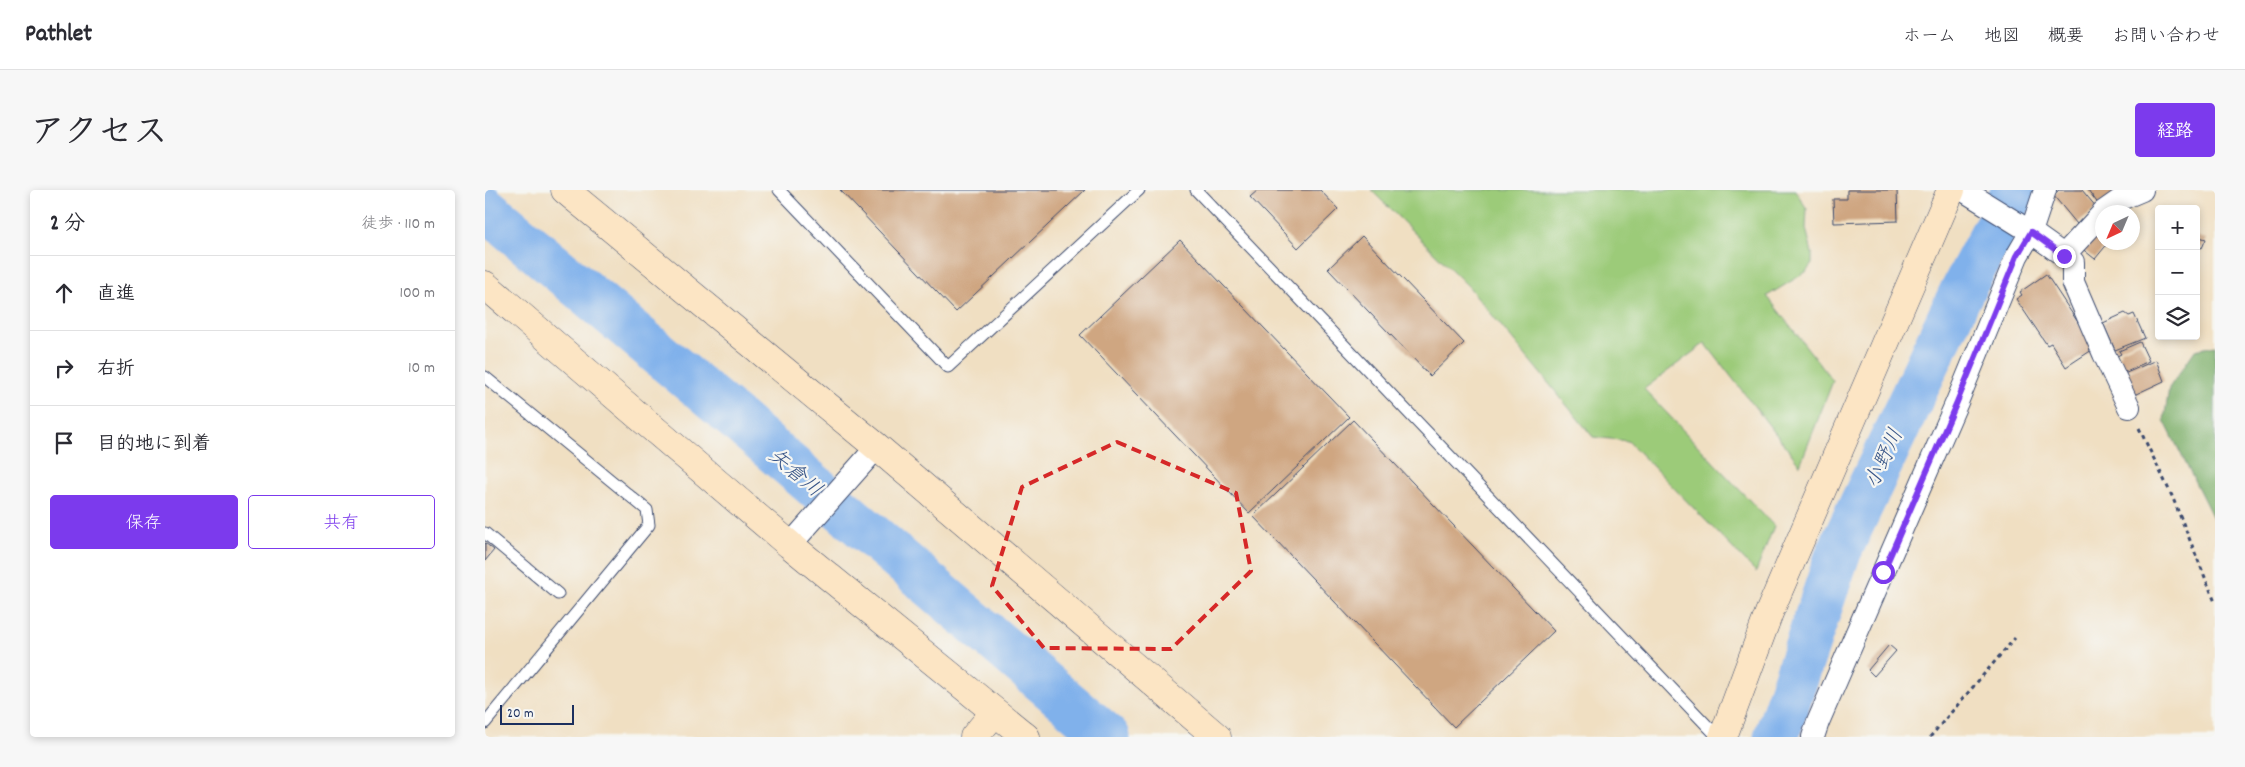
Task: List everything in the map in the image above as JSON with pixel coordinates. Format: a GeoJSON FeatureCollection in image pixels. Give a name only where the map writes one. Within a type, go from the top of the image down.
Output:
{"type":"FeatureCollection","features":[{"type":"Feature","properties":{"kind":"street"},"geometry":{"type":"LineString","coordinates":[[565,190],[869,457],[1217,737]]}},
{"type":"Feature","properties":{"kind":"street"},"geometry":{"type":"LineString","coordinates":[[1813,737],[1957,402],[2045,190]]}},
{"type":"Feature","properties":{"kind":"street"},"geometry":{"type":"LineString","coordinates":[[2114,205],[2123,198],[2142,190]]}},
{"type":"Feature","properties":{"kind":"street"},"geometry":{"type":"LineString","coordinates":[[1723,737],[1769,614],[1961,191],[2027,230],[2073,262],[2073,282],[2129,407]]}},
{"type":"Feature","properties":{"kind":"street"},"geometry":{"type":"LineString","coordinates":[[2064,256],[2095,222]]}},
{"type":"Feature","properties":{"kind":"street"},"geometry":{"type":"LineString","coordinates":[[485,285],[790,545],[1026,737]]}},
{"type":"Feature","properties":{"kind":"street"},"geometry":{"type":"LineString","coordinates":[[790,545],[869,457]]}},
{"type":"Feature","properties":{"kind":"street"},"geometry":{"type":"LineString","coordinates":[[975,737],[995,712]]}},
{"type":"Feature","properties":{"kind":"lane"},"geometry":{"type":"LineString","coordinates":[[779,190],[948,366],[1139,190]]}},
{"type":"Feature","properties":{"kind":"lane"},"geometry":{"type":"LineString","coordinates":[[1196,190],[1718,737]]}},
{"type":"Feature","properties":{"kind":"lane"},"geometry":{"type":"LineString","coordinates":[[485,377],[647,510],[649,525],[485,723]]}},
{"type":"Feature","properties":{"kind":"lane"},"geometry":{"type":"LineString","coordinates":[[485,533],[558,594]]}},
{"type":"Feature","properties":{"kind":"path"},"geometry":{"type":"LineString","coordinates":[[2129,407],[2172,496],[2215,602]]}},
{"type":"Feature","properties":{"kind":"path"},"geometry":{"type":"LineString","coordinates":[[1930,737],[2015,638]]}},
{"type":"Feature","properties":{"kind":"highlighted area"},"geometry":{"type":"Polygon","coordinates":[[[1117,442],[1236,493],[1251,571],[1171,649],[1044,648],[992,586],[1022,487],[1117,442]]]}},
{"type":"Feature","properties":{"kind":"green space"},"geometry":{"type":"Polygon","coordinates":[[[1371,190],[1795,190],[1807,209],[1806,228],[1812,253],[1812,264],[1806,272],[1767,296],[1833,381],[1800,465],[1705,343],[1644,389],[1774,526],[1756,572],[1628,441],[1593,437],[1469,287],[1371,190]]]}},
{"type":"Feature","properties":{"kind":"green space"},"geometry":{"type":"Polygon","coordinates":[[[2215,346],[2215,522],[2164,420],[2169,388],[2195,350],[2215,346]]]}},
{"type":"Feature","properties":{"kind":"building"},"geometry":{"type":"Polygon","coordinates":[[[840,190],[1085,190],[956,312],[840,190]]]}},
{"type":"Feature","properties":{"kind":"building"},"geometry":{"type":"Polygon","coordinates":[[[1258,190],[1320,190],[1338,209],[1298,248],[1250,197],[1258,190]]]}},
{"type":"Feature","properties":{"kind":"building"},"geometry":{"type":"Polygon","coordinates":[[[1847,190],[1897,190],[1898,221],[1834,223],[1833,199],[1847,199],[1847,190]]]}},
{"type":"Feature","properties":{"kind":"building"},"geometry":{"type":"Polygon","coordinates":[[[2059,190],[2082,190],[2095,206],[2095,210],[2077,224],[2053,195],[2059,190]]]}},
{"type":"Feature","properties":{"kind":"building"},"geometry":{"type":"Polygon","coordinates":[[[2088,190],[2123,190],[2099,205],[2088,190]]]}},
{"type":"Feature","properties":{"kind":"building"},"geometry":{"type":"Polygon","coordinates":[[[2095,230],[2095,250],[2102,250],[2095,259],[2080,247],[2095,230]]]}},
{"type":"Feature","properties":{"kind":"building"},"geometry":{"type":"Polygon","coordinates":[[[1362,236],[1464,343],[1430,376],[1328,269],[1362,236]]]}},
{"type":"Feature","properties":{"kind":"building"},"geometry":{"type":"Polygon","coordinates":[[[2200,237],[2206,239],[2202,248],[2200,247],[2200,237]]]}},
{"type":"Feature","properties":{"kind":"building"},"geometry":{"type":"Polygon","coordinates":[[[1180,240],[1349,417],[1249,513],[1080,335],[1180,240]]]}},
{"type":"Feature","properties":{"kind":"building"},"geometry":{"type":"Polygon","coordinates":[[[2046,274],[2095,348],[2066,367],[2051,343],[2047,345],[2016,299],[2022,295],[2020,292],[2046,274]]]}},
{"type":"Feature","properties":{"kind":"building"},"geometry":{"type":"Polygon","coordinates":[[[2125,313],[2129,316],[2134,314],[2145,338],[2115,350],[2103,323],[2125,313]]]}},
{"type":"Feature","properties":{"kind":"building"},"geometry":{"type":"Polygon","coordinates":[[[2140,342],[2149,361],[2124,372],[2117,356],[2121,354],[2119,351],[2140,342]]]}},
{"type":"Feature","properties":{"kind":"building"},"geometry":{"type":"Polygon","coordinates":[[[2156,360],[2164,381],[2134,395],[2124,374],[2156,360]]]}},
{"type":"Feature","properties":{"kind":"building"},"geometry":{"type":"Polygon","coordinates":[[[1353,420],[1554,631],[1454,727],[1253,516],[1353,420]]]}},
{"type":"Feature","properties":{"kind":"building"},"geometry":{"type":"Polygon","coordinates":[[[485,543],[494,550],[485,561],[485,543]]]}},
{"type":"Feature","properties":{"kind":"building"},"geometry":{"type":"Polygon","coordinates":[[[1889,645],[1896,651],[1874,676],[1868,670],[1889,645]]]}},
{"type":"Feature","properties":{"kind":"waterway","name":"小野川"},"geometry":{"type":"LineString","coordinates":[[1776,737],[1838,554],[1961,293],[2015,190]]}},
{"type":"Feature","properties":{"kind":"waterway","name":"矢倉川"},"geometry":{"type":"LineString","coordinates":[[485,208],[722,407],[1108,737]]}},
{"type":"Feature","properties":{"kind":"route"},"geometry":{"type":"LineString","coordinates":[[1883,572],[1957,402],[2017,256],[2031,232],[2064,256]]}}]}
